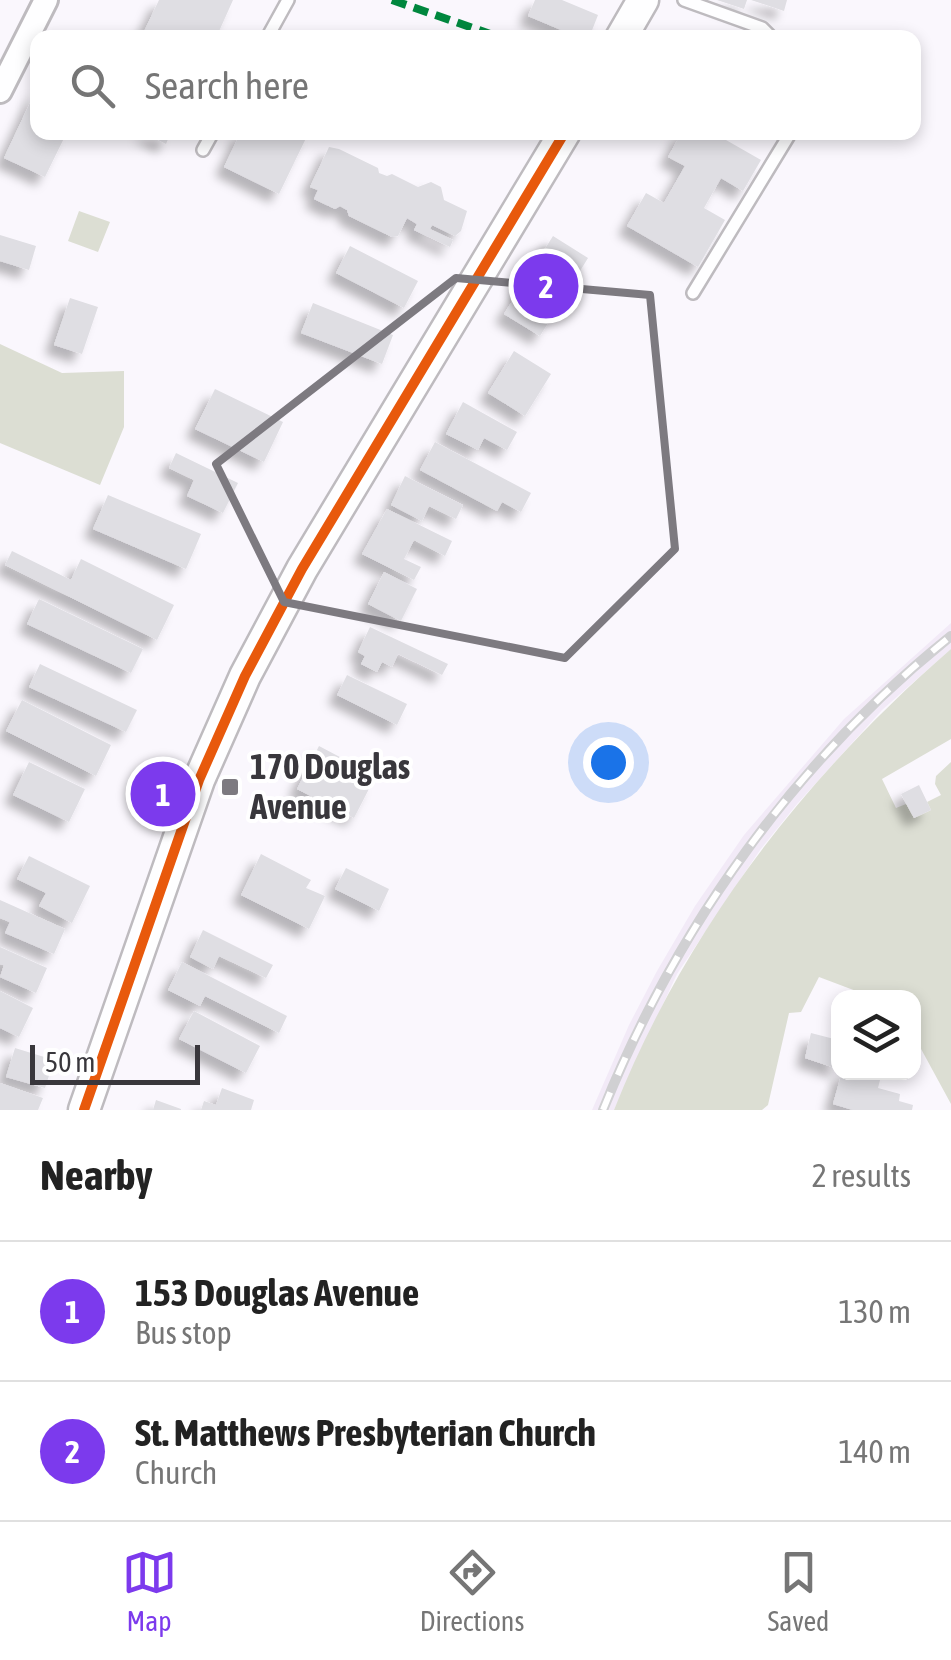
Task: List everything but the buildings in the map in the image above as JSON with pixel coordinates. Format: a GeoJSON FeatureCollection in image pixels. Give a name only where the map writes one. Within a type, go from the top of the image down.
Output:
{"type":"FeatureCollection","features":[{"type":"Feature","properties":{"kind":"street"},"geometry":{"type":"LineString","coordinates":[[31,30],[46,0]]}},
{"type":"Feature","properties":{"kind":"street"},"geometry":{"type":"LineString","coordinates":[[626,30],[643,0]]}},
{"type":"Feature","properties":{"kind":"street"},"geometry":{"type":"LineString","coordinates":[[0,90],[30,31]]}},
{"type":"Feature","properties":{"kind":"street"},"geometry":{"type":"LineString","coordinates":[[84,1110],[199,780],[245,676],[302,569],[560,140]]}},
{"type":"Feature","properties":{"kind":"lane"},"geometry":{"type":"LineString","coordinates":[[271,30],[288,0]]}},
{"type":"Feature","properties":{"kind":"lane"},"geometry":{"type":"LineString","coordinates":[[684,0],[764,30]]}},
{"type":"Feature","properties":{"kind":"lane"},"geometry":{"type":"LineString","coordinates":[[203,150],[209,140]]}},
{"type":"Feature","properties":{"kind":"lane"},"geometry":{"type":"LineString","coordinates":[[693,293],[786,140]]}},
{"type":"Feature","properties":{"kind":"highlighted area"},"geometry":{"type":"Polygon","coordinates":[[[456,278],[650,295],[675,549],[565,658],[284,602],[216,464],[456,278]]]}},
{"type":"Feature","properties":{"kind":"shaded area"},"geometry":{"type":"Polygon","coordinates":[[[79,211],[110,222],[98,252],[68,241],[79,211]]]}},
{"type":"Feature","properties":{"kind":"shaded area"},"geometry":{"type":"Polygon","coordinates":[[[0,344],[62,373],[124,371],[124,427],[100,485],[0,443],[0,344]]]}},
{"type":"Feature","properties":{"kind":"shaded area"},"geometry":{"type":"Polygon","coordinates":[[[951,623],[951,649],[882,710],[760,850],[677,974],[614,1110],[592,1110],[657,971],[695,906],[744,835],[844,719],[951,623]]]}},
{"type":"Feature","properties":{"kind":"shaded area"},"geometry":{"type":"Polygon","coordinates":[[[951,649],[951,739],[882,779],[896,808],[906,804],[914,818],[931,810],[927,802],[941,795],[935,784],[936,776],[951,762],[951,1104],[921,1049],[921,990],[853,990],[819,977],[801,1012],[789,1013],[768,1105],[762,1110],[614,1110],[676,979],[714,918],[799,803],[898,698],[951,649]]]}},
{"type":"Feature","properties":{"kind":"railway"},"geometry":{"type":"LineString","coordinates":[[603,1110],[667,976],[747,850],[842,736],[951,636]]}},
{"type":"Feature","properties":{"kind":"marked path"},"geometry":{"type":"LineString","coordinates":[[392,0],[479,30]]}},
{"type":"Feature","properties":{"kind":"cycle path"},"geometry":{"type":"LineString","coordinates":[[84,1110],[199,780],[245,676],[302,569],[560,140]]}},
{"type":"Feature","properties":{"kind":"place","name":"St. Matthews Presbyterian Church"},"geometry":{"type":"Point","coordinates":[546,286]}},
{"type":"Feature","properties":{"kind":"place","name":"170 Douglas Avenue"},"geometry":{"type":"Point","coordinates":[230,787]}},
{"type":"Feature","properties":{"kind":"place","name":"153 Douglas Avenue"},"geometry":{"type":"Point","coordinates":[163,794]}}]}
